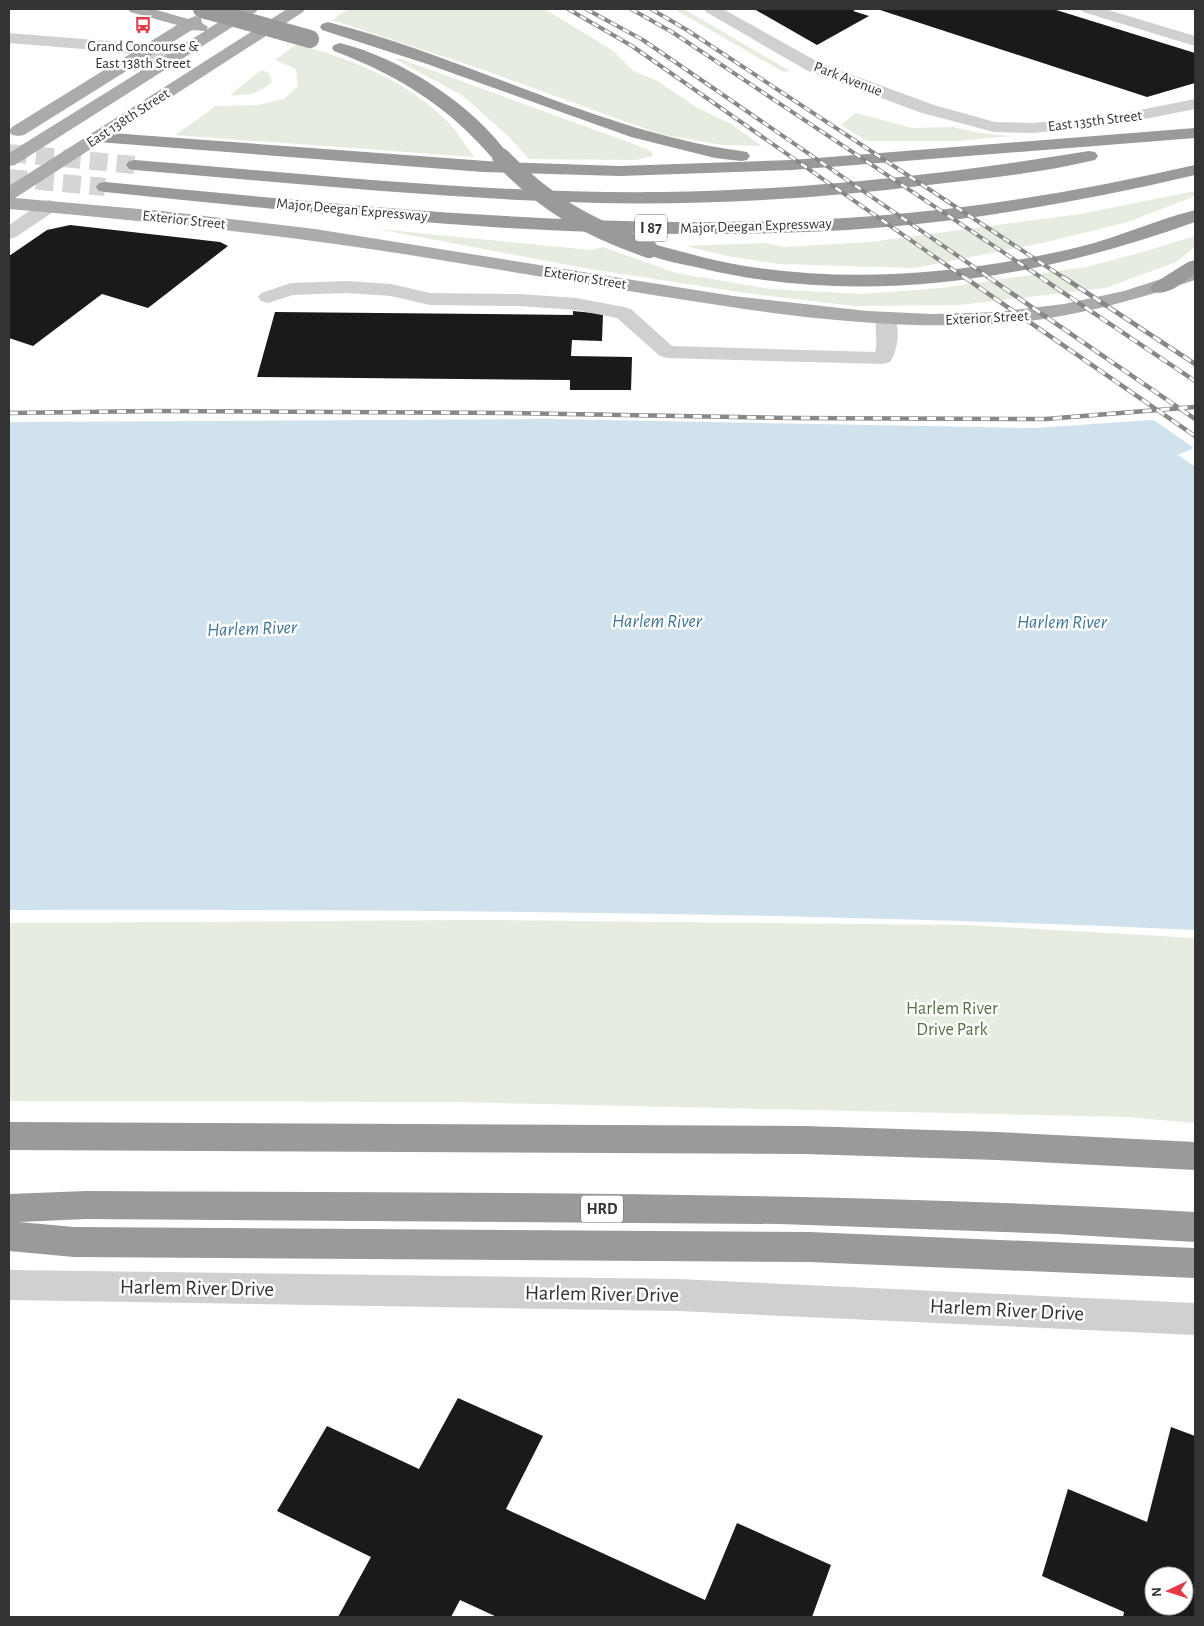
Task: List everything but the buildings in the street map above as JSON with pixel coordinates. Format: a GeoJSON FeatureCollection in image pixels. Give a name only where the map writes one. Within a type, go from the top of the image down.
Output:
{"type":"FeatureCollection","features":[{"type":"Feature","properties":{"kind":"highway"},"geometry":{"type":"LineString","coordinates":[[202,9],[310,39],[372,60],[424,87],[470,122],[484,135],[501,157],[526,183],[560,210],[603,232],[649,249],[714,266],[762,274],[828,280],[897,280],[959,275],[1040,261],[1094,249],[1195,216]]}},
{"type":"Feature","properties":{"kind":"highway"},"geometry":{"type":"LineString","coordinates":[[265,9],[412,52],[620,128],[670,144],[727,154],[766,158],[878,158]]}},
{"type":"Feature","properties":{"kind":"highway"},"geometry":{"type":"LineString","coordinates":[[98,137],[443,164],[573,171],[733,168],[1195,133]]}},
{"type":"Feature","properties":{"kind":"highway","name":"Major Deegan Expressway"},"geometry":{"type":"LineString","coordinates":[[135,165],[498,194],[601,197],[707,196],[880,186],[1106,153],[1195,133]]}},
{"type":"Feature","properties":{"kind":"highway","name":"Major Deegan Expressway"},"geometry":{"type":"LineString","coordinates":[[105,187],[499,222],[610,228],[722,228],[845,223],[991,209],[1091,193],[1195,170]]}},
{"type":"Feature","properties":{"kind":"highway"},"geometry":{"type":"LineString","coordinates":[[1160,288],[1195,266]]}},
{"type":"Feature","properties":{"kind":"highway"},"geometry":{"type":"LineString","coordinates":[[9,1136],[804,1140],[997,1146],[1195,1156]]}},
{"type":"Feature","properties":{"kind":"highway","name":"HRD"},"geometry":{"type":"LineString","coordinates":[[9,1208],[96,1206],[811,1210],[945,1213],[1195,1227]]}},
{"type":"Feature","properties":{"kind":"highway"},"geometry":{"type":"LineString","coordinates":[[9,1236],[74,1242],[810,1247],[934,1250],[1195,1264]]}},
{"type":"Feature","properties":{"kind":"main road"},"geometry":{"type":"LineString","coordinates":[[136,9],[250,39]]}},
{"type":"Feature","properties":{"kind":"main road"},"geometry":{"type":"LineString","coordinates":[[13,131],[216,9]]}},
{"type":"Feature","properties":{"kind":"main road","name":"East 138th Street"},"geometry":{"type":"LineString","coordinates":[[9,161],[250,9]]}},
{"type":"Feature","properties":{"kind":"main road","name":"East 138th Street"},"geometry":{"type":"LineString","coordinates":[[9,194],[297,9]]}},
{"type":"Feature","properties":{"kind":"main road"},"geometry":{"type":"LineString","coordinates":[[13,131],[98,137]]}},
{"type":"Feature","properties":{"kind":"main road","name":"Exterior Street"},"geometry":{"type":"LineString","coordinates":[[9,203],[302,233],[770,308],[886,319],[954,320],[1032,315],[1109,302],[1160,288]]}},
{"type":"Feature","properties":{"kind":"main road"},"geometry":{"type":"LineString","coordinates":[[1160,288],[1195,274]]}},
{"type":"Feature","properties":{"kind":"street","name":"Park Avenue"},"geometry":{"type":"LineString","coordinates":[[712,9],[814,67],[928,109],[994,127]]}},
{"type":"Feature","properties":{"kind":"street"},"geometry":{"type":"LineString","coordinates":[[1089,9],[1195,41]]}},
{"type":"Feature","properties":{"kind":"street"},"geometry":{"type":"LineString","coordinates":[[9,38],[95,44],[145,51],[170,58]]}},
{"type":"Feature","properties":{"kind":"street","name":"East 135th Street"},"geometry":{"type":"LineString","coordinates":[[994,127],[1032,128],[1110,121],[1195,104]]}},
{"type":"Feature","properties":{"kind":"street"},"geometry":{"type":"LineString","coordinates":[[9,233],[49,206]]}},
{"type":"Feature","properties":{"kind":"street"},"geometry":{"type":"LineString","coordinates":[[268,297],[291,290],[346,287],[391,290],[430,299],[520,300],[576,304],[624,313],[667,352],[882,358],[887,346],[886,319]]}},
{"type":"Feature","properties":{"kind":"street","name":"Harlem River Drive"},"geometry":{"type":"LineString","coordinates":[[9,1285],[678,1295],[1195,1319]]}},
{"type":"Feature","properties":{"kind":"green space"},"geometry":{"type":"Polygon","coordinates":[[[348,9],[545,9],[612,50],[633,71],[656,80],[696,107],[731,124],[762,146],[722,145],[660,134],[472,66],[332,20],[348,9]]]}},
{"type":"Feature","properties":{"kind":"green space"},"geometry":{"type":"Polygon","coordinates":[[[674,9],[684,9],[790,71],[783,72],[674,9]]]}},
{"type":"Feature","properties":{"kind":"green space"},"geometry":{"type":"Polygon","coordinates":[[[297,44],[359,65],[397,83],[433,108],[449,123],[474,157],[175,135],[216,106],[258,105],[284,99],[298,86],[296,69],[275,60],[297,44]]]}},
{"type":"Feature","properties":{"kind":"green space"},"geometry":{"type":"Polygon","coordinates":[[[398,58],[631,143],[651,151],[653,156],[635,160],[529,159],[508,136],[463,96],[397,60],[398,58]]]}},
{"type":"Feature","properties":{"kind":"green space"},"geometry":{"type":"Polygon","coordinates":[[[261,70],[269,73],[272,81],[268,85],[253,93],[230,95],[261,70]]]}},
{"type":"Feature","properties":{"kind":"green space"},"geometry":{"type":"Polygon","coordinates":[[[856,113],[912,128],[953,127],[979,133],[1011,136],[959,141],[867,141],[841,125],[856,113]]]}},
{"type":"Feature","properties":{"kind":"green space"},"geometry":{"type":"Polygon","coordinates":[[[1195,191],[1195,196],[1128,222],[1047,242],[915,268],[779,264],[727,256],[685,246],[765,243],[783,247],[870,242],[1080,214],[1195,191]]]}},
{"type":"Feature","properties":{"kind":"green space"},"geometry":{"type":"Polygon","coordinates":[[[377,229],[591,250],[603,247],[676,273],[771,289],[861,294],[941,288],[1086,267],[1195,236],[1195,247],[1176,262],[1106,288],[959,305],[854,306],[745,293],[584,268],[377,229]]]}},
{"type":"Feature","properties":{"kind":"green space","name":"Harlem River Drive Park"},"geometry":{"type":"Polygon","coordinates":[[[478,920],[967,925],[1195,938],[1195,1123],[1126,1117],[450,1102],[9,1101],[9,923],[478,920]]]}},
{"type":"Feature","properties":{"kind":"water","name":"Harlem River"},"geometry":{"type":"Polygon","coordinates":[[[1195,417],[1195,930],[750,915],[454,911],[9,910],[9,422],[548,419],[1035,428],[1195,417]]]}},
{"type":"Feature","properties":{"kind":"pier"},"geometry":{"type":"Polygon","coordinates":[[[1195,414],[1194,466],[1178,455],[1194,448],[1151,418],[1195,414]]]}},
{"type":"Feature","properties":{"kind":"tunnel"},"geometry":{"type":"LineString","coordinates":[[9,153],[135,165]]}},
{"type":"Feature","properties":{"kind":"tunnel"},"geometry":{"type":"LineString","coordinates":[[9,178],[105,187]]}},
{"type":"Feature","properties":{"kind":"railway"},"geometry":{"type":"LineString","coordinates":[[568,9],[632,46],[965,278]]}},
{"type":"Feature","properties":{"kind":"railway"},"geometry":{"type":"LineString","coordinates":[[586,9],[643,40],[990,278]]}},
{"type":"Feature","properties":{"kind":"railway"},"geometry":{"type":"LineString","coordinates":[[631,9],[672,32],[1042,278]]}},
{"type":"Feature","properties":{"kind":"railway"},"geometry":{"type":"LineString","coordinates":[[651,9],[687,30],[1064,278]]}},
{"type":"Feature","properties":{"kind":"railway"},"geometry":{"type":"LineString","coordinates":[[964,277],[1157,410]]}},
{"type":"Feature","properties":{"kind":"railway"},"geometry":{"type":"LineString","coordinates":[[988,277],[1179,408]]}},
{"type":"Feature","properties":{"kind":"railway"},"geometry":{"type":"LineString","coordinates":[[1040,277],[1195,381]]}},
{"type":"Feature","properties":{"kind":"railway"},"geometry":{"type":"LineString","coordinates":[[1063,277],[1195,364]]}},
{"type":"Feature","properties":{"kind":"railway"},"geometry":{"type":"LineString","coordinates":[[1179,408],[1195,407]]}},
{"type":"Feature","properties":{"kind":"railway"},"geometry":{"type":"LineString","coordinates":[[1157,410],[1179,408]]}},
{"type":"Feature","properties":{"kind":"railway"},"geometry":{"type":"LineString","coordinates":[[1179,408],[1195,419]]}},
{"type":"Feature","properties":{"kind":"railway"},"geometry":{"type":"LineString","coordinates":[[9,413],[155,411],[509,413],[789,418],[1046,419],[1157,410]]}},
{"type":"Feature","properties":{"kind":"railway"},"geometry":{"type":"LineString","coordinates":[[1157,410],[1195,436]]}},
{"type":"Feature","properties":{"kind":"place","name":"Grand Concourse & East 138th Street"},"geometry":{"type":"Point","coordinates":[143,25]}}]}
